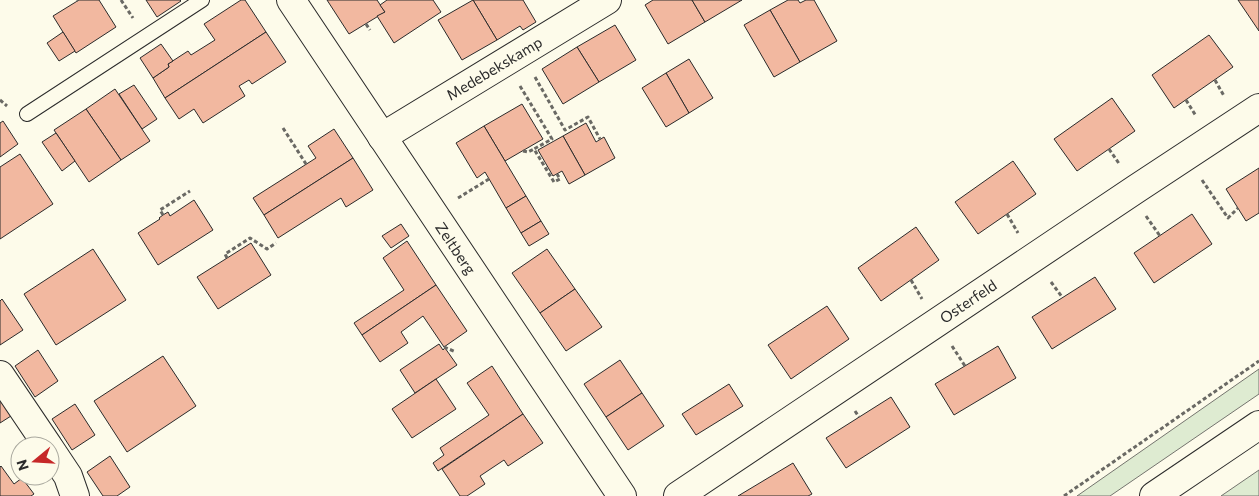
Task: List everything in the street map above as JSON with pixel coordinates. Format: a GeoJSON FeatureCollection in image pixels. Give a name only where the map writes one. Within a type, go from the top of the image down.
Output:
{"type":"FeatureCollection","features":[{"type":"Feature","properties":{"kind":"street","name":"Zeltberg"},"geometry":{"type":"LineString","coordinates":[[291,0],[622,496]]}},
{"type":"Feature","properties":{"kind":"street","name":"Medebekskamp"},"geometry":{"type":"LineString","coordinates":[[382,137],[607,0]]}},
{"type":"Feature","properties":{"kind":"street","name":"Osterfeld"},"geometry":{"type":"LineString","coordinates":[[678,496],[1259,108]]}},
{"type":"Feature","properties":{"kind":"street"},"geometry":{"type":"LineString","coordinates":[[0,375],[42,436]]}},
{"type":"Feature","properties":{"kind":"street"},"geometry":{"type":"LineString","coordinates":[[1154,496],[1259,425]]}},
{"type":"Feature","properties":{"kind":"street"},"geometry":{"type":"LineString","coordinates":[[60,464],[68,476],[75,496]]}},
{"type":"Feature","properties":{"kind":"lane"},"geometry":{"type":"LineString","coordinates":[[27,114],[202,0]]}},
{"type":"Feature","properties":{"kind":"path"},"geometry":{"type":"LineString","coordinates":[[366,24],[370,30]]}},
{"type":"Feature","properties":{"kind":"path"},"geometry":{"type":"LineString","coordinates":[[512,57],[565,130],[588,117],[600,140]]}},
{"type":"Feature","properties":{"kind":"path"},"geometry":{"type":"LineString","coordinates":[[512,57],[552,139],[528,152],[523,151]]}},
{"type":"Feature","properties":{"kind":"path"},"geometry":{"type":"LineString","coordinates":[[282,128],[306,164]]}},
{"type":"Feature","properties":{"kind":"path"},"geometry":{"type":"LineString","coordinates":[[534,149],[554,182],[560,179],[557,174]]}},
{"type":"Feature","properties":{"kind":"path"},"geometry":{"type":"LineString","coordinates":[[1186,156],[1228,218],[1238,208]]}},
{"type":"Feature","properties":{"kind":"path"},"geometry":{"type":"LineString","coordinates":[[433,213],[489,179]]}},
{"type":"Feature","properties":{"kind":"path"},"geometry":{"type":"LineString","coordinates":[[163,215],[160,210],[190,191]]}},
{"type":"Feature","properties":{"kind":"path"},"geometry":{"type":"LineString","coordinates":[[227,258],[225,254],[250,238],[267,250],[276,243]]}},
{"type":"Feature","properties":{"kind":"path"},"geometry":{"type":"LineString","coordinates":[[444,347],[456,352]]}},
{"type":"Feature","properties":{"kind":"path"},"geometry":{"type":"LineString","coordinates":[[1064,496],[1259,361]]}},
{"type":"Feature","properties":{"kind":"green space"},"geometry":{"type":"Polygon","coordinates":[[[1259,369],[1259,394],[1110,496],[1077,496],[1259,369]]]}},
{"type":"Feature","properties":{"kind":"green space"},"geometry":{"type":"Polygon","coordinates":[[[1259,470],[1259,496],[1221,496],[1259,470]]]}},
{"type":"Feature","properties":{"kind":"building"},"geometry":{"type":"Polygon","coordinates":[[[79,0],[99,0],[116,27],[76,53],[53,16],[79,0]]]}},
{"type":"Feature","properties":{"kind":"building"},"geometry":{"type":"Polygon","coordinates":[[[146,0],[180,0],[181,1],[157,17],[146,0]]]}},
{"type":"Feature","properties":{"kind":"building"},"geometry":{"type":"Polygon","coordinates":[[[241,0],[245,0],[266,32],[165,98],[153,78],[169,67],[168,64],[188,51],[191,55],[215,40],[204,24],[241,0]]]}},
{"type":"Feature","properties":{"kind":"building"},"geometry":{"type":"Polygon","coordinates":[[[327,0],[377,0],[385,12],[349,34],[327,0]]]}},
{"type":"Feature","properties":{"kind":"building"},"geometry":{"type":"Polygon","coordinates":[[[387,0],[433,0],[441,12],[394,43],[377,16],[385,12],[380,5],[387,0]]]}},
{"type":"Feature","properties":{"kind":"building"},"geometry":{"type":"Polygon","coordinates":[[[473,0],[523,0],[536,22],[523,30],[520,26],[497,40],[473,0]]]}},
{"type":"Feature","properties":{"kind":"building"},"geometry":{"type":"Polygon","coordinates":[[[473,0],[497,40],[462,60],[438,20],[473,0]]]}},
{"type":"Feature","properties":{"kind":"building"},"geometry":{"type":"Polygon","coordinates":[[[653,0],[692,0],[705,22],[668,44],[645,5],[653,0]]]}},
{"type":"Feature","properties":{"kind":"building"},"geometry":{"type":"Polygon","coordinates":[[[692,0],[742,0],[705,22],[692,0]]]}},
{"type":"Feature","properties":{"kind":"building"},"geometry":{"type":"Polygon","coordinates":[[[788,0],[798,0],[800,3],[806,0],[814,0],[837,41],[800,62],[770,10],[788,0]]]}},
{"type":"Feature","properties":{"kind":"building"},"geometry":{"type":"Polygon","coordinates":[[[1238,0],[1259,0],[1259,31],[1238,0]]]}},
{"type":"Feature","properties":{"kind":"building"},"geometry":{"type":"Polygon","coordinates":[[[770,10],[800,62],[774,77],[744,25],[770,10]]]}},
{"type":"Feature","properties":{"kind":"building"},"geometry":{"type":"Polygon","coordinates":[[[615,25],[636,60],[599,82],[577,47],[615,25]]]}},
{"type":"Feature","properties":{"kind":"building"},"geometry":{"type":"Polygon","coordinates":[[[63,32],[75,51],[59,61],[47,43],[63,32]]]}},
{"type":"Feature","properties":{"kind":"building"},"geometry":{"type":"Polygon","coordinates":[[[266,32],[286,62],[252,84],[249,80],[239,86],[245,96],[203,123],[194,109],[179,119],[165,98],[266,32]]]}},
{"type":"Feature","properties":{"kind":"building"},"geometry":{"type":"Polygon","coordinates":[[[1209,35],[1233,67],[1174,108],[1152,75],[1209,35]]]}},
{"type":"Feature","properties":{"kind":"building"},"geometry":{"type":"Polygon","coordinates":[[[161,44],[173,61],[168,64],[169,67],[153,78],[140,58],[161,44]]]}},
{"type":"Feature","properties":{"kind":"building"},"geometry":{"type":"Polygon","coordinates":[[[577,47],[599,82],[563,104],[542,69],[577,47]]]}},
{"type":"Feature","properties":{"kind":"building"},"geometry":{"type":"Polygon","coordinates":[[[689,59],[713,98],[689,113],[666,73],[689,59]]]}},
{"type":"Feature","properties":{"kind":"building"},"geometry":{"type":"Polygon","coordinates":[[[666,73],[689,113],[666,127],[642,88],[666,73]]]}},
{"type":"Feature","properties":{"kind":"building"},"geometry":{"type":"Polygon","coordinates":[[[134,85],[157,119],[142,129],[119,94],[134,85]]]}},
{"type":"Feature","properties":{"kind":"building"},"geometry":{"type":"Polygon","coordinates":[[[115,89],[150,141],[121,160],[86,109],[115,89]]]}},
{"type":"Feature","properties":{"kind":"building"},"geometry":{"type":"Polygon","coordinates":[[[1112,98],[1135,131],[1077,171],[1054,139],[1112,98]]]}},
{"type":"Feature","properties":{"kind":"building"},"geometry":{"type":"Polygon","coordinates":[[[522,104],[543,139],[505,161],[484,126],[522,104]]]}},
{"type":"Feature","properties":{"kind":"building"},"geometry":{"type":"Polygon","coordinates":[[[86,109],[121,160],[89,182],[54,130],[86,109]]]}},
{"type":"Feature","properties":{"kind":"building"},"geometry":{"type":"Polygon","coordinates":[[[3,121],[18,144],[0,157],[0,123],[3,121]]]}},
{"type":"Feature","properties":{"kind":"building"},"geometry":{"type":"Polygon","coordinates":[[[586,123],[596,142],[604,137],[615,158],[585,175],[563,136],[586,123]]]}},
{"type":"Feature","properties":{"kind":"building"},"geometry":{"type":"Polygon","coordinates":[[[484,126],[526,196],[506,208],[485,172],[477,178],[456,143],[484,126]]]}},
{"type":"Feature","properties":{"kind":"building"},"geometry":{"type":"Polygon","coordinates":[[[334,129],[353,158],[264,215],[253,198],[316,158],[308,146],[334,129]]]}},
{"type":"Feature","properties":{"kind":"building"},"geometry":{"type":"Polygon","coordinates":[[[56,133],[75,161],[62,171],[42,142],[56,133]]]}},
{"type":"Feature","properties":{"kind":"building"},"geometry":{"type":"Polygon","coordinates":[[[563,136],[585,175],[569,184],[562,171],[553,176],[538,150],[563,136]]]}},
{"type":"Feature","properties":{"kind":"building"},"geometry":{"type":"Polygon","coordinates":[[[20,154],[53,204],[0,239],[0,167],[20,154]]]}},
{"type":"Feature","properties":{"kind":"building"},"geometry":{"type":"Polygon","coordinates":[[[353,158],[373,190],[346,207],[341,198],[278,238],[264,215],[353,158]]]}},
{"type":"Feature","properties":{"kind":"building"},"geometry":{"type":"Polygon","coordinates":[[[1013,161],[1036,194],[978,234],[955,202],[1013,161]]]}},
{"type":"Feature","properties":{"kind":"building"},"geometry":{"type":"Polygon","coordinates":[[[1259,168],[1259,213],[1246,221],[1226,189],[1259,168]]]}},
{"type":"Feature","properties":{"kind":"building"},"geometry":{"type":"Polygon","coordinates":[[[526,196],[541,221],[521,233],[506,208],[526,196]]]}},
{"type":"Feature","properties":{"kind":"building"},"geometry":{"type":"Polygon","coordinates":[[[194,200],[213,230],[158,265],[138,233],[168,212],[170,216],[194,200]]]}},
{"type":"Feature","properties":{"kind":"building"},"geometry":{"type":"Polygon","coordinates":[[[1192,214],[1212,244],[1154,283],[1134,253],[1192,214]]]}},
{"type":"Feature","properties":{"kind":"building"},"geometry":{"type":"Polygon","coordinates":[[[541,221],[549,234],[529,246],[521,233],[541,221]]]}},
{"type":"Feature","properties":{"kind":"building"},"geometry":{"type":"Polygon","coordinates":[[[401,224],[409,236],[391,248],[382,236],[401,224]]]}},
{"type":"Feature","properties":{"kind":"building"},"geometry":{"type":"Polygon","coordinates":[[[916,227],[939,260],[881,301],[858,268],[916,227]]]}},
{"type":"Feature","properties":{"kind":"building"},"geometry":{"type":"Polygon","coordinates":[[[407,241],[436,285],[362,335],[354,323],[404,290],[383,258],[407,241]]]}},
{"type":"Feature","properties":{"kind":"building"},"geometry":{"type":"Polygon","coordinates":[[[251,243],[271,275],[218,309],[197,277],[251,243]]]}},
{"type":"Feature","properties":{"kind":"building"},"geometry":{"type":"Polygon","coordinates":[[[93,249],[126,300],[56,345],[24,294],[93,249]]]}},
{"type":"Feature","properties":{"kind":"building"},"geometry":{"type":"Polygon","coordinates":[[[547,249],[575,289],[540,313],[512,273],[547,249]]]}},
{"type":"Feature","properties":{"kind":"building"},"geometry":{"type":"Polygon","coordinates":[[[1095,277],[1116,309],[1052,349],[1032,317],[1095,277]]]}},
{"type":"Feature","properties":{"kind":"building"},"geometry":{"type":"Polygon","coordinates":[[[436,285],[467,331],[444,347],[423,316],[401,332],[408,343],[380,362],[362,335],[436,285]]]}},
{"type":"Feature","properties":{"kind":"building"},"geometry":{"type":"Polygon","coordinates":[[[575,289],[602,327],[566,351],[540,313],[575,289]]]}},
{"type":"Feature","properties":{"kind":"building"},"geometry":{"type":"Polygon","coordinates":[[[2,299],[23,330],[0,345],[0,301],[2,299]]]}},
{"type":"Feature","properties":{"kind":"building"},"geometry":{"type":"Polygon","coordinates":[[[827,306],[849,339],[791,379],[768,345],[827,306]]]}},
{"type":"Feature","properties":{"kind":"building"},"geometry":{"type":"Polygon","coordinates":[[[439,344],[443,350],[445,348],[457,365],[415,393],[400,370],[439,344]]]}},
{"type":"Feature","properties":{"kind":"building"},"geometry":{"type":"Polygon","coordinates":[[[998,346],[1016,378],[954,415],[935,384],[998,346]]]}},
{"type":"Feature","properties":{"kind":"building"},"geometry":{"type":"Polygon","coordinates":[[[38,350],[58,381],[35,397],[15,366],[38,350]]]}},
{"type":"Feature","properties":{"kind":"building"},"geometry":{"type":"Polygon","coordinates":[[[163,356],[196,406],[127,452],[94,401],[163,356]]]}},
{"type":"Feature","properties":{"kind":"building"},"geometry":{"type":"Polygon","coordinates":[[[620,360],[642,393],[606,417],[584,384],[620,360]]]}},
{"type":"Feature","properties":{"kind":"building"},"geometry":{"type":"Polygon","coordinates":[[[492,366],[523,414],[438,471],[433,463],[444,455],[440,448],[489,415],[467,383],[492,366]]]}},
{"type":"Feature","properties":{"kind":"building"},"geometry":{"type":"Polygon","coordinates":[[[436,379],[456,409],[412,438],[392,409],[436,379]]]}},
{"type":"Feature","properties":{"kind":"building"},"geometry":{"type":"Polygon","coordinates":[[[729,384],[743,406],[696,435],[682,414],[729,384]]]}},
{"type":"Feature","properties":{"kind":"building"},"geometry":{"type":"Polygon","coordinates":[[[642,393],[664,426],[628,450],[606,417],[642,393]]]}},
{"type":"Feature","properties":{"kind":"building"},"geometry":{"type":"Polygon","coordinates":[[[891,397],[910,427],[846,468],[826,438],[891,397]]]}},
{"type":"Feature","properties":{"kind":"building"},"geometry":{"type":"Polygon","coordinates":[[[0,400],[11,416],[0,423],[0,400]]]}},
{"type":"Feature","properties":{"kind":"building"},"geometry":{"type":"Polygon","coordinates":[[[75,404],[95,435],[72,450],[52,419],[75,404]]]}},
{"type":"Feature","properties":{"kind":"building"},"geometry":{"type":"Polygon","coordinates":[[[523,414],[543,443],[508,466],[504,460],[480,476],[485,484],[467,496],[460,496],[442,469],[523,414]]]}},
{"type":"Feature","properties":{"kind":"building"},"geometry":{"type":"Polygon","coordinates":[[[110,456],[130,487],[117,496],[103,496],[87,472],[110,456]]]}},
{"type":"Feature","properties":{"kind":"building"},"geometry":{"type":"Polygon","coordinates":[[[793,463],[812,494],[808,496],[738,496],[793,463]]]}},
{"type":"Feature","properties":{"kind":"building"},"geometry":{"type":"Polygon","coordinates":[[[0,467],[10,478],[10,486],[28,486],[34,494],[31,496],[0,496],[0,467]]]}}]}
